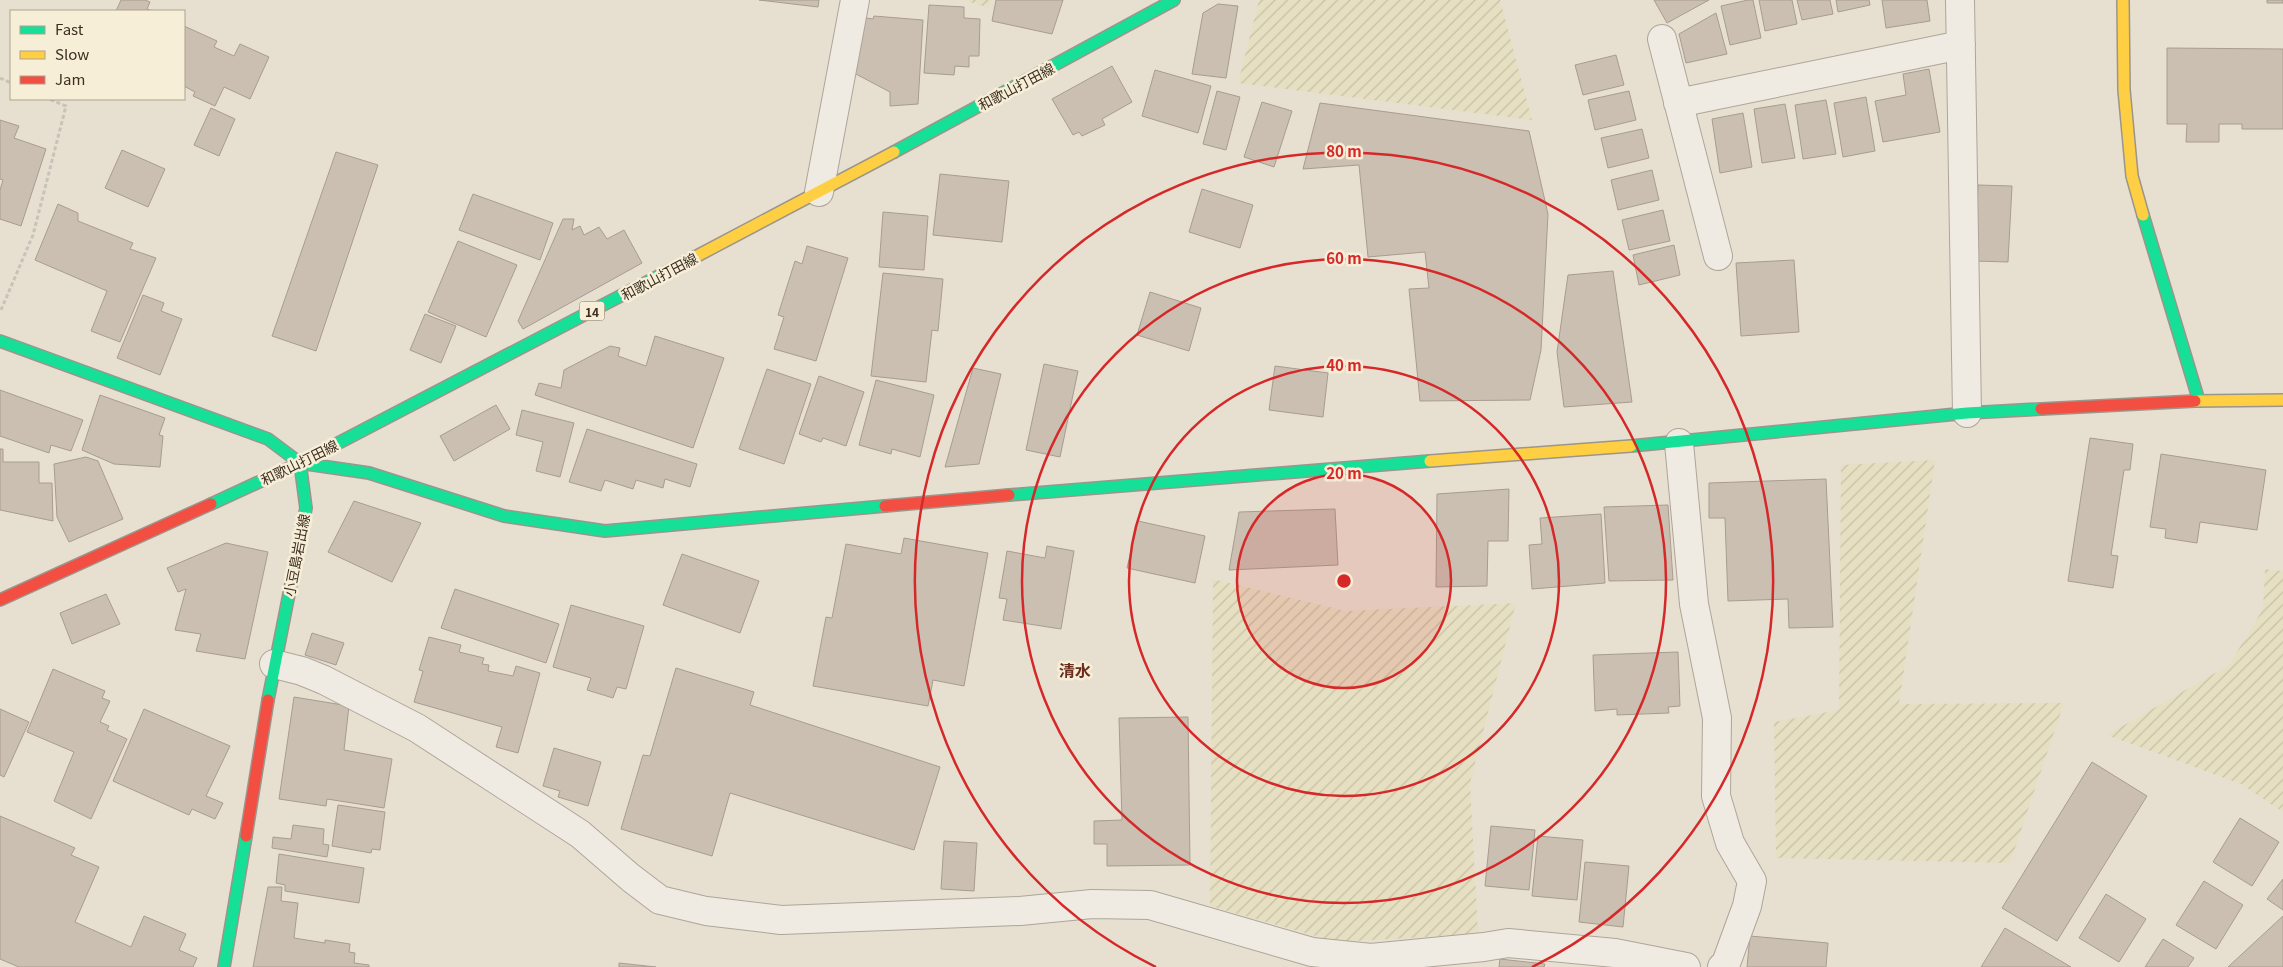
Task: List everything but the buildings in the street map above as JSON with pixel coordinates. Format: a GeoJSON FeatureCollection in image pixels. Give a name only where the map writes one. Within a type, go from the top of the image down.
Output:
{"type":"FeatureCollection","features":[{"type":"Feature","properties":{"kind":"street"},"geometry":{"type":"LineString","coordinates":[[819,192],[856,0]]}},
{"type":"Feature","properties":{"kind":"street","name":"和歌山打田線"},"geometry":{"type":"LineString","coordinates":[[0,600],[300,463],[819,192],[1174,0]]}},
{"type":"Feature","properties":{"kind":"street"},"geometry":{"type":"LineString","coordinates":[[1960,0],[1968,412]]}},
{"type":"Feature","properties":{"kind":"street"},"geometry":{"type":"LineString","coordinates":[[2123,0],[2124,90],[2132,176],[2199,401]]}},
{"type":"Feature","properties":{"kind":"street"},"geometry":{"type":"LineString","coordinates":[[1662,40],[1718,256]]}},
{"type":"Feature","properties":{"kind":"street"},"geometry":{"type":"LineString","coordinates":[[1678,102],[1961,45]]}},
{"type":"Feature","properties":{"kind":"street"},"geometry":{"type":"LineString","coordinates":[[0,341],[268,439],[300,463],[369,473],[504,516],[605,531],[1240,475],[1680,444],[1968,412],[2199,401],[2283,400]]}},
{"type":"Feature","properties":{"kind":"street"},"geometry":{"type":"LineString","coordinates":[[1680,444],[1694,604],[1716,718],[1716,796],[1730,843],[1752,881],[1747,906],[1725,966],[1722,967]]}},
{"type":"Feature","properties":{"kind":"street","name":"小豆島岩出線"},"geometry":{"type":"LineString","coordinates":[[224,967],[274,664],[306,508],[300,463]]}},
{"type":"Feature","properties":{"kind":"street"},"geometry":{"type":"LineString","coordinates":[[274,664],[302,671],[324,680],[417,728],[580,834],[660,900],[706,911],[781,920],[1020,911],[1092,904],[1150,905],[1312,952],[1371,958],[1508,943],[1615,953],[1686,967]]}},
{"type":"Feature","properties":{"kind":"path"},"geometry":{"type":"LineString","coordinates":[[0,313],[33,235],[66,106],[51,100]]}},
{"type":"Feature","properties":{"kind":"shaded area"},"geometry":{"type":"Polygon","coordinates":[[[964,0],[991,0],[989,8],[964,0]]]}},
{"type":"Feature","properties":{"kind":"shaded area"},"geometry":{"type":"Polygon","coordinates":[[[1259,0],[1500,0],[1532,120],[1238,83],[1259,0]]]}},
{"type":"Feature","properties":{"kind":"shaded area"},"geometry":{"type":"Polygon","coordinates":[[[1935,460],[1899,704],[2064,703],[2010,863],[1776,858],[1774,722],[1839,710],[1841,465],[1935,460]]]}},
{"type":"Feature","properties":{"kind":"shaded area"},"geometry":{"type":"Polygon","coordinates":[[[2265,569],[2283,571],[2283,812],[2241,784],[2107,735],[2229,665],[2263,609],[2265,569]]]}},
{"type":"Feature","properties":{"kind":"shaded area"},"geometry":{"type":"Polygon","coordinates":[[[1213,579],[1346,611],[1516,603],[1470,783],[1478,934],[1337,942],[1210,906],[1213,579]]]}},
{"type":"Feature","properties":{"kind":"traffic: fast"},"geometry":{"type":"LineString","coordinates":[[894,152],[1174,0]]}},
{"type":"Feature","properties":{"kind":"traffic: fast"},"geometry":{"type":"LineString","coordinates":[[2143,215],[2199,401]]}},
{"type":"Feature","properties":{"kind":"traffic: fast"},"geometry":{"type":"LineString","coordinates":[[211,504],[300,463],[695,257]]}},
{"type":"Feature","properties":{"kind":"traffic: fast"},"geometry":{"type":"LineString","coordinates":[[0,341],[268,439],[300,463],[306,508],[268,700]]}},
{"type":"Feature","properties":{"kind":"traffic: fast"},"geometry":{"type":"LineString","coordinates":[[1631,446],[1967,413],[2041,409]]}},
{"type":"Feature","properties":{"kind":"traffic: fast"},"geometry":{"type":"LineString","coordinates":[[1009,495],[1430,461]]}},
{"type":"Feature","properties":{"kind":"traffic: fast"},"geometry":{"type":"LineString","coordinates":[[300,463],[369,473],[504,516],[605,531],[885,506]]}},
{"type":"Feature","properties":{"kind":"traffic: fast"},"geometry":{"type":"LineString","coordinates":[[224,967],[246,836]]}},
{"type":"Feature","properties":{"kind":"traffic: slow"},"geometry":{"type":"LineString","coordinates":[[2123,0],[2124,90],[2132,176],[2143,215]]}},
{"type":"Feature","properties":{"kind":"traffic: slow"},"geometry":{"type":"LineString","coordinates":[[695,257],[894,152]]}},
{"type":"Feature","properties":{"kind":"traffic: slow"},"geometry":{"type":"LineString","coordinates":[[2195,401],[2283,400]]}},
{"type":"Feature","properties":{"kind":"traffic: slow"},"geometry":{"type":"LineString","coordinates":[[1430,461],[1631,446]]}},
{"type":"Feature","properties":{"kind":"traffic: jam"},"geometry":{"type":"LineString","coordinates":[[2041,409],[2195,401]]}},
{"type":"Feature","properties":{"kind":"traffic: jam"},"geometry":{"type":"LineString","coordinates":[[885,506],[1009,495]]}},
{"type":"Feature","properties":{"kind":"traffic: jam"},"geometry":{"type":"LineString","coordinates":[[0,600],[211,504]]}},
{"type":"Feature","properties":{"kind":"traffic: jam"},"geometry":{"type":"LineString","coordinates":[[246,836],[268,700]]}},
{"type":"Feature","properties":{"kind":"district","name":"清水"},"geometry":{"type":"Point","coordinates":[1075,670]}}]}
